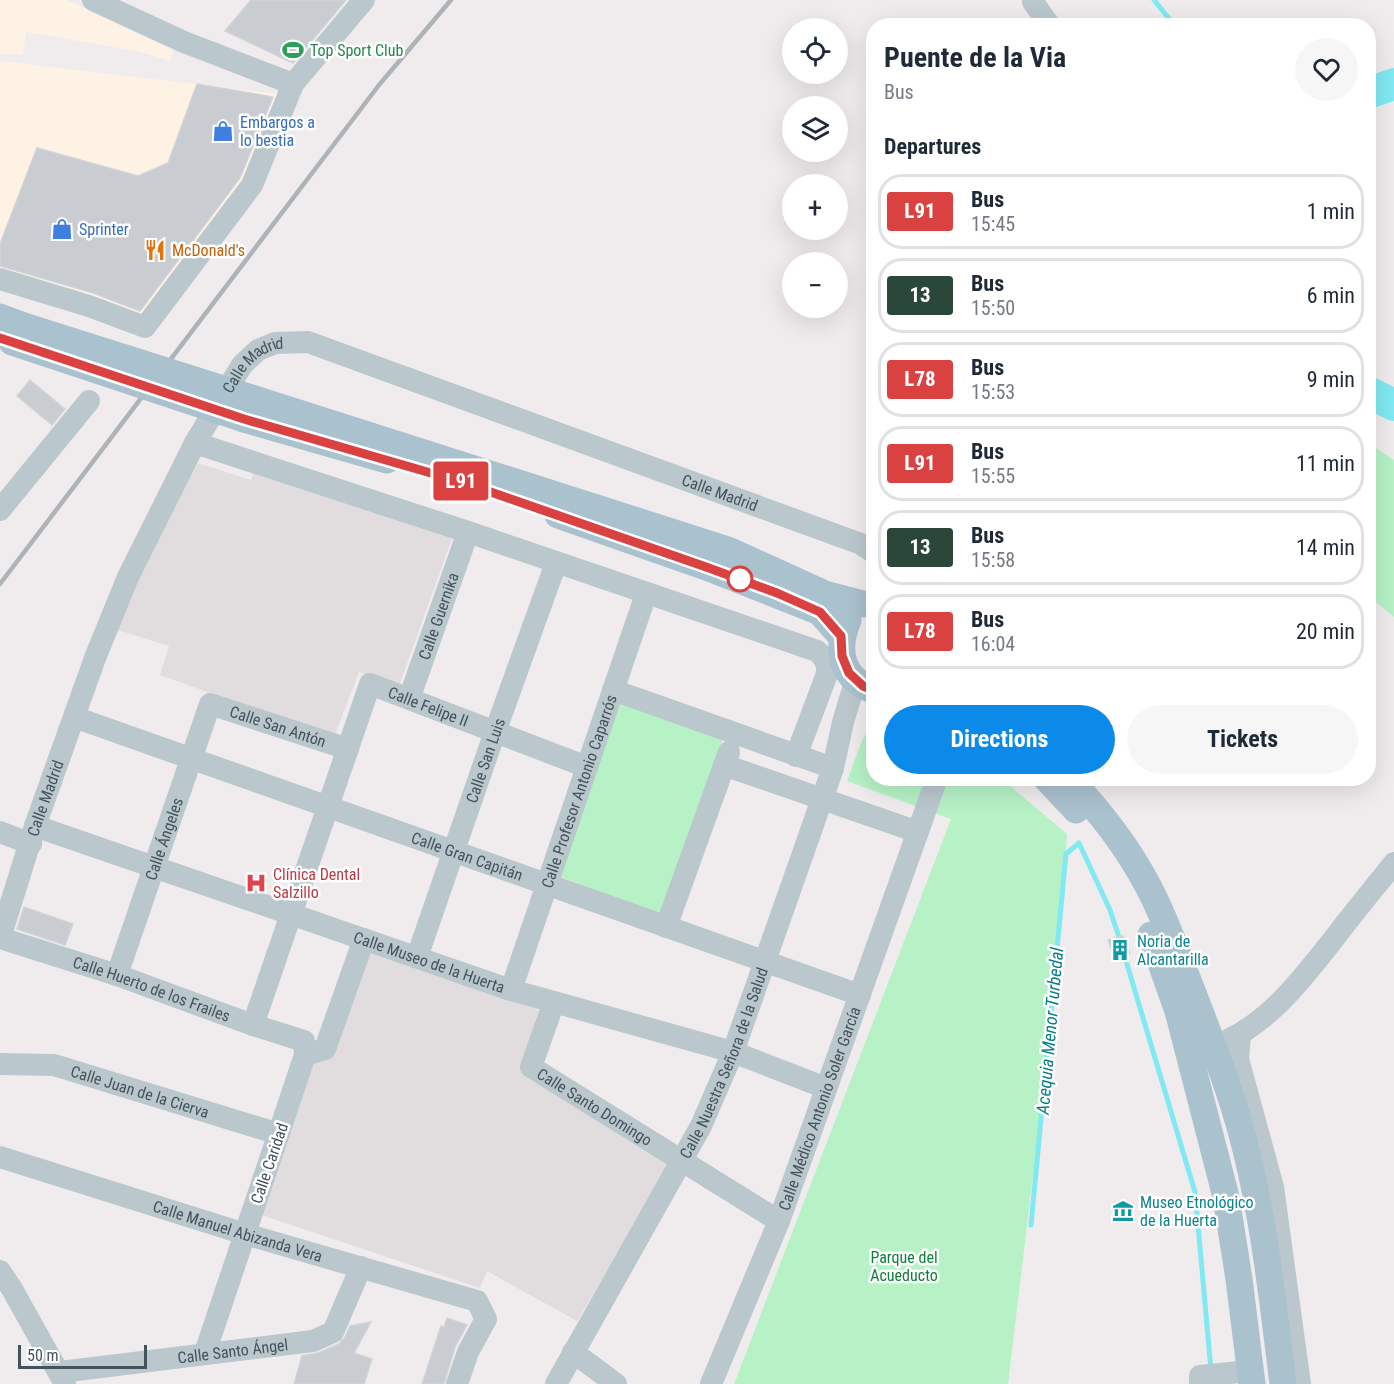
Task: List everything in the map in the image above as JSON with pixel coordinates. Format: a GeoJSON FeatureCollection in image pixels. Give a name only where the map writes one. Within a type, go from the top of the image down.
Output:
{"type":"FeatureCollection","features":[{"type":"Feature","properties":{"kind":"main road"},"geometry":{"type":"LineString","coordinates":[[8,330],[249,409],[709,568],[820,612],[841,636]]}},
{"type":"Feature","properties":{"kind":"main road"},"geometry":{"type":"LineString","coordinates":[[249,409],[728,550],[825,594],[866,602]]}},
{"type":"Feature","properties":{"kind":"main road"},"geometry":{"type":"LineString","coordinates":[[866,604],[848,619],[841,636],[842,656],[849,673],[866,688]]}},
{"type":"Feature","properties":{"kind":"main road"},"geometry":{"type":"LineString","coordinates":[[1053,786],[1112,856],[1137,901],[1178,1011],[1226,1197],[1251,1378]]}},
{"type":"Feature","properties":{"kind":"main road"},"geometry":{"type":"LineString","coordinates":[[1075,786],[1119,839],[1147,884],[1168,929],[1213,1046],[1239,1121],[1254,1192],[1270,1284],[1283,1384]]}},
{"type":"Feature","properties":{"kind":"street"},"geometry":{"type":"LineString","coordinates":[[93,0],[184,42],[293,84]]}},
{"type":"Feature","properties":{"kind":"street"},"geometry":{"type":"LineString","coordinates":[[0,279],[88,306],[145,327],[252,185],[293,84],[364,0]]}},
{"type":"Feature","properties":{"kind":"street"},"geometry":{"type":"LineString","coordinates":[[1028,18],[1033,1]]}},
{"type":"Feature","properties":{"kind":"street"},"geometry":{"type":"LineString","coordinates":[[1033,1],[1045,18]]}},
{"type":"Feature","properties":{"kind":"street","name":"Calle Madrid"},"geometry":{"type":"LineString","coordinates":[[0,938],[74,717],[128,577],[195,443],[242,366],[258,350],[275,343],[308,342],[866,547]]}},
{"type":"Feature","properties":{"kind":"street"},"geometry":{"type":"LineString","coordinates":[[0,510],[89,400]]}},
{"type":"Feature","properties":{"kind":"street"},"geometry":{"type":"LineString","coordinates":[[195,443],[468,532],[817,651],[828,666],[827,674],[796,756]]}},
{"type":"Feature","properties":{"kind":"street","name":"Calle Guernika"},"geometry":{"type":"LineString","coordinates":[[409,699],[468,532]]}},
{"type":"Feature","properties":{"kind":"street","name":"Calle San Luis"},"geometry":{"type":"LineString","coordinates":[[417,957],[556,563]]}},
{"type":"Feature","properties":{"kind":"street","name":"Calle Profesor Antonio Caparrós"},"geometry":{"type":"LineString","coordinates":[[511,990],[646,594]]}},
{"type":"Feature","properties":{"kind":"street","name":"Calle Felipe II"},"geometry":{"type":"LineString","coordinates":[[348,749],[370,684],[587,767]]}},
{"type":"Feature","properties":{"kind":"street"},"geometry":{"type":"LineString","coordinates":[[613,690],[833,768]]}},
{"type":"Feature","properties":{"kind":"street","name":"Calle Nuestra Señora de la Salud"},"geometry":{"type":"LineString","coordinates":[[556,1384],[701,1126],[733,1052],[765,962],[833,768],[843,722],[866,690]]}},
{"type":"Feature","properties":{"kind":"street","name":"Calle San Antón"},"geometry":{"type":"LineString","coordinates":[[210,704],[348,749]]}},
{"type":"Feature","properties":{"kind":"street","name":"Calle Ángeles"},"geometry":{"type":"LineString","coordinates":[[117,975],[210,704]]}},
{"type":"Feature","properties":{"kind":"street","name":"Calle Gran Capitán"},"geometry":{"type":"LineString","coordinates":[[74,717],[860,995]]}},
{"type":"Feature","properties":{"kind":"street"},"geometry":{"type":"LineString","coordinates":[[666,927],[735,734]]}},
{"type":"Feature","properties":{"kind":"street"},"geometry":{"type":"LineString","coordinates":[[253,1025],[348,749]]}},
{"type":"Feature","properties":{"kind":"street"},"geometry":{"type":"LineString","coordinates":[[724,765],[918,832]]}},
{"type":"Feature","properties":{"kind":"street","name":"Calle Médico Antonio Soler García"},"geometry":{"type":"LineString","coordinates":[[711,1384],[779,1221],[935,786]]}},
{"type":"Feature","properties":{"kind":"street","name":"Calle Museo de la Huerta"},"geometry":{"type":"LineString","coordinates":[[0,832],[33,835],[154,867],[511,990],[733,1052],[826,1088]]}},
{"type":"Feature","properties":{"kind":"street"},"geometry":{"type":"LineString","coordinates":[[1213,1046],[1240,1034],[1274,1008],[1314,964],[1394,863]]}},
{"type":"Feature","properties":{"kind":"street","name":"Calle Huerto de los Frailes"},"geometry":{"type":"LineString","coordinates":[[0,938],[117,975],[253,1025],[305,1048]]}},
{"type":"Feature","properties":{"kind":"street"},"geometry":{"type":"LineString","coordinates":[[305,1048],[325,1049],[364,939]]}},
{"type":"Feature","properties":{"kind":"street","name":"Calle Santo Domingo"},"geometry":{"type":"LineString","coordinates":[[554,1002],[531,1067],[779,1221]]}},
{"type":"Feature","properties":{"kind":"street"},"geometry":{"type":"LineString","coordinates":[[1240,1034],[1238,1059],[1273,1187],[1300,1384]]}},
{"type":"Feature","properties":{"kind":"street","name":"Calle Caridad"},"geometry":{"type":"LineString","coordinates":[[205,1353],[279,1134],[305,1048]]}},
{"type":"Feature","properties":{"kind":"street","name":"Calle Juan de la Cierva"},"geometry":{"type":"LineString","coordinates":[[0,1064],[54,1065],[279,1134]]}},
{"type":"Feature","properties":{"kind":"street","name":"Calle Manuel Abizanda Vera"},"geometry":{"type":"LineString","coordinates":[[0,1157],[245,1234],[361,1267],[482,1310],[457,1384]]}},
{"type":"Feature","properties":{"kind":"street","name":"Calle Santo Ángel"},"geometry":{"type":"LineString","coordinates":[[63,1378],[205,1353],[314,1341],[333,1332],[361,1267]]}},
{"type":"Feature","properties":{"kind":"street"},"geometry":{"type":"LineString","coordinates":[[4,1281],[63,1378]]}},
{"type":"Feature","properties":{"kind":"street"},"geometry":{"type":"LineString","coordinates":[[573,1352],[616,1384]]}},
{"type":"Feature","properties":{"kind":"street"},"geometry":{"type":"LineString","coordinates":[[1200,1384],[1200,1376],[1251,1378]]}},
{"type":"Feature","properties":{"kind":"shaded area"},"geometry":{"type":"Polygon","coordinates":[[[0,0],[67,0],[174,51],[170,61],[137,51],[26,32],[23,55],[0,54],[0,0]]]}},
{"type":"Feature","properties":{"kind":"shaded area"},"geometry":{"type":"Polygon","coordinates":[[[0,61],[288,95],[244,196],[145,327],[0,276],[0,61]]]}},
{"type":"Feature","properties":{"kind":"shaded area"},"geometry":{"type":"Polygon","coordinates":[[[198,463],[251,480],[254,472],[454,533],[399,686],[359,672],[334,737],[160,675],[169,646],[118,630],[148,555],[198,463]]]}},
{"type":"Feature","properties":{"kind":"shaded area"},"geometry":{"type":"Polygon","coordinates":[[[366,952],[539,1010],[523,1067],[671,1165],[577,1321],[487,1271],[480,1288],[258,1214],[317,1054],[366,952]]]}},
{"type":"Feature","properties":{"kind":"green space"},"geometry":{"type":"Polygon","coordinates":[[[1376,448],[1394,460],[1394,617],[1376,602],[1376,448]]]}},
{"type":"Feature","properties":{"kind":"green space"},"geometry":{"type":"Polygon","coordinates":[[[619,696],[724,735],[661,915],[559,876],[619,696]]]}},
{"type":"Feature","properties":{"kind":"green space","name":"Parque del Acueducto"},"geometry":{"type":"Polygon","coordinates":[[[866,734],[866,786],[1010,786],[1067,834],[1058,967],[1008,1384],[734,1384],[951,819],[847,781],[866,734]]]}},
{"type":"Feature","properties":{"kind":"building","name":"Top Sport Club"},"geometry":{"type":"Polygon","coordinates":[[[251,0],[346,0],[293,63],[225,31],[251,0]]]}},
{"type":"Feature","properties":{"kind":"building"},"geometry":{"type":"Polygon","coordinates":[[[197,84],[273,97],[240,178],[140,311],[93,293],[0,266],[0,244],[37,148],[138,176],[168,163],[197,84]]]}},
{"type":"Feature","properties":{"kind":"building"},"geometry":{"type":"Polygon","coordinates":[[[30,380],[65,409],[52,425],[17,396],[30,380]]]}},
{"type":"Feature","properties":{"kind":"building"},"geometry":{"type":"Polygon","coordinates":[[[24,907],[73,924],[65,945],[17,929],[24,907]]]}},
{"type":"Feature","properties":{"kind":"building"},"geometry":{"type":"Polygon","coordinates":[[[1123,936],[1130,953],[1116,961],[1108,940],[1123,936]]]}},
{"type":"Feature","properties":{"kind":"building"},"geometry":{"type":"Polygon","coordinates":[[[447,1318],[467,1325],[455,1347],[444,1384],[422,1384],[441,1326],[444,1327],[447,1318]]]}},
{"type":"Feature","properties":{"kind":"building"},"geometry":{"type":"Polygon","coordinates":[[[371,1322],[354,1353],[372,1359],[364,1384],[294,1384],[302,1356],[318,1353],[339,1344],[350,1326],[371,1322]]]}},
{"type":"Feature","properties":{"kind":"waterway"},"geometry":{"type":"LineString","coordinates":[[1154,0],[1169,18]]}},
{"type":"Feature","properties":{"kind":"waterway"},"geometry":{"type":"LineString","coordinates":[[1376,90],[1394,84]]}},
{"type":"Feature","properties":{"kind":"waterway"},"geometry":{"type":"LineString","coordinates":[[1376,396],[1394,405]]}},
{"type":"Feature","properties":{"kind":"waterway","name":"Acequia Menor Turbedal"},"geometry":{"type":"LineString","coordinates":[[1031,1225],[1066,854],[1079,843],[1110,910],[1118,934],[1195,1192],[1211,1370]]}},
{"type":"Feature","properties":{"kind":"railway"},"geometry":{"type":"LineString","coordinates":[[0,584],[379,85],[451,0]]}},
{"type":"Feature","properties":{"kind":"bus line","name":"L91"},"geometry":{"type":"LineString","coordinates":[[0,338],[244,419],[462,482],[777,593],[820,612],[841,636],[842,656],[849,673],[866,687]]}},
{"type":"Feature","properties":{"kind":"place","name":"Top Sport Club"},"geometry":{"type":"Point","coordinates":[293,50]}},
{"type":"Feature","properties":{"kind":"place","name":"Embargos a lo bestia"},"geometry":{"type":"Point","coordinates":[223,131]}},
{"type":"Feature","properties":{"kind":"place","name":"Sprinter"},"geometry":{"type":"Point","coordinates":[62,229]}},
{"type":"Feature","properties":{"kind":"place","name":"McDonald's"},"geometry":{"type":"Point","coordinates":[155,250]}},
{"type":"Feature","properties":{"kind":"place","name":"Clínica Dental Salzillo"},"geometry":{"type":"Point","coordinates":[256,883]}},
{"type":"Feature","properties":{"kind":"place","name":"Noria de Alcantarilla"},"geometry":{"type":"Point","coordinates":[1120,950]}},
{"type":"Feature","properties":{"kind":"place","name":"Museo Etnológico de la Huerta"},"geometry":{"type":"Point","coordinates":[1123,1211]}}]}
